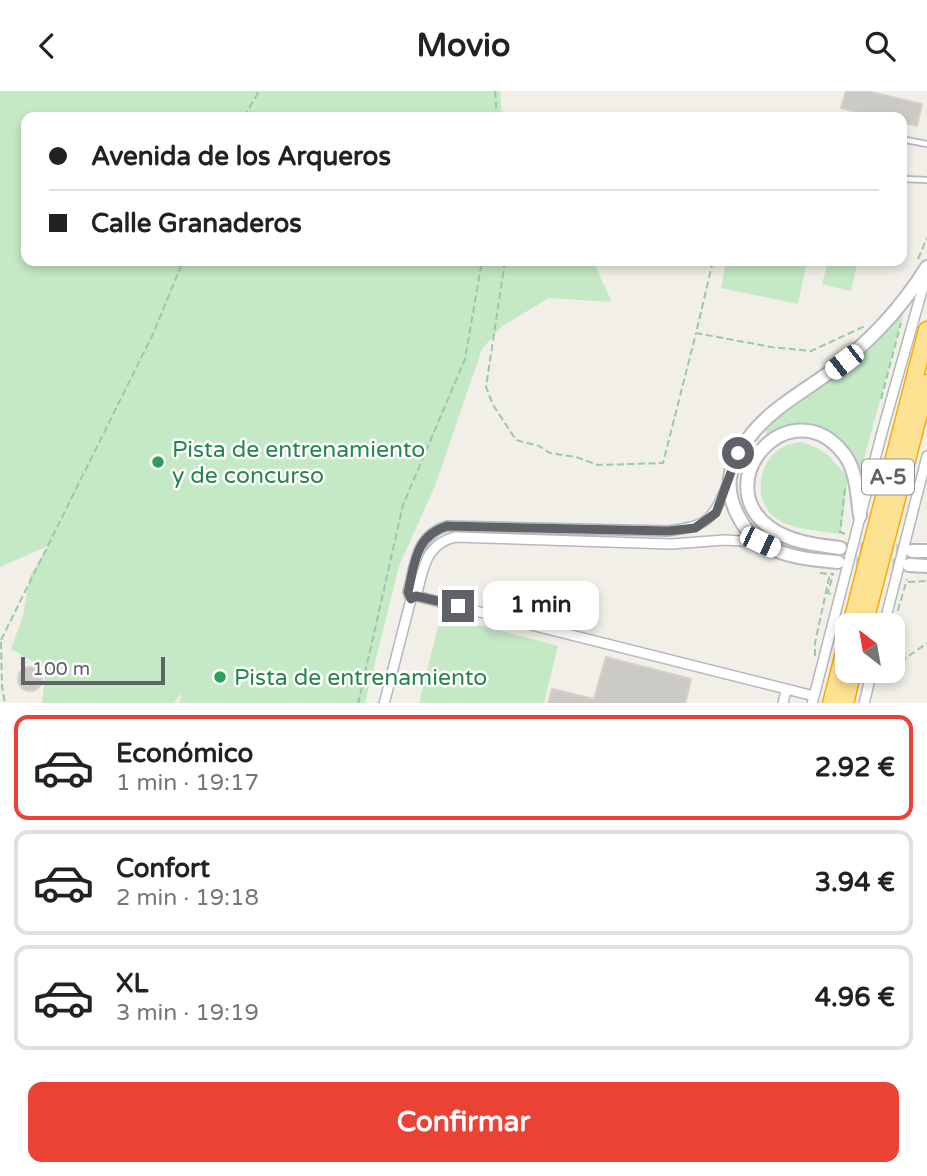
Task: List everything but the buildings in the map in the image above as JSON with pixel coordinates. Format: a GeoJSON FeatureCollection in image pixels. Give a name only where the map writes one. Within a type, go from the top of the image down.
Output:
{"type":"FeatureCollection","features":[{"type":"Feature","properties":{"kind":"highway","name":"A-5"},"geometry":{"type":"LineString","coordinates":[[854,613],[927,330]]}},
{"type":"Feature","properties":{"kind":"highway","name":"A-5"},"geometry":{"type":"LineString","coordinates":[[867,613],[927,383]]}},
{"type":"Feature","properties":{"kind":"highway"},"geometry":{"type":"LineString","coordinates":[[831,703],[836,683]]}},
{"type":"Feature","properties":{"kind":"highway"},"geometry":{"type":"LineString","coordinates":[[845,703],[850,683]]}},
{"type":"Feature","properties":{"kind":"main road"},"geometry":{"type":"LineString","coordinates":[[835,571],[760,542],[742,523],[732,499],[730,478],[738,453],[751,433],[767,418],[855,353],[900,308],[927,269]]}},
{"type":"Feature","properties":{"kind":"main road"},"geometry":{"type":"LineString","coordinates":[[844,540],[795,540],[770,528],[752,509],[748,495],[748,479],[757,456],[767,442],[793,431],[816,433],[829,440],[843,453],[853,472],[860,516]]}},
{"type":"Feature","properties":{"kind":"main road"},"geometry":{"type":"LineString","coordinates":[[912,551],[927,551]]}},
{"type":"Feature","properties":{"kind":"main road"},"geometry":{"type":"LineString","coordinates":[[909,565],[927,566]]}},
{"type":"Feature","properties":{"kind":"street"},"geometry":{"type":"LineString","coordinates":[[730,478],[716,513],[695,528],[668,531],[447,526],[437,529],[428,535],[420,546],[408,592],[413,598],[786,689],[813,700],[927,269]]}},
{"type":"Feature","properties":{"kind":"street"},"geometry":{"type":"LineString","coordinates":[[887,613],[927,456]]}},
{"type":"Feature","properties":{"kind":"street"},"geometry":{"type":"LineString","coordinates":[[916,498],[927,489]]}},
{"type":"Feature","properties":{"kind":"street"},"geometry":{"type":"LineString","coordinates":[[384,703],[413,598],[429,552],[437,543],[455,537],[671,544],[725,540],[760,542]]}},
{"type":"Feature","properties":{"kind":"street"},"geometry":{"type":"LineString","coordinates":[[864,703],[871,683]]}},
{"type":"Feature","properties":{"kind":"street"},"geometry":{"type":"LineString","coordinates":[[783,703],[786,689]]}},
{"type":"Feature","properties":{"kind":"lane"},"geometry":{"type":"LineString","coordinates":[[907,140],[927,144]]}},
{"type":"Feature","properties":{"kind":"lane"},"geometry":{"type":"LineString","coordinates":[[907,179],[927,180]]}},
{"type":"Feature","properties":{"kind":"path"},"geometry":{"type":"LineString","coordinates":[[247,112],[259,91]]}},
{"type":"Feature","properties":{"kind":"path"},"geometry":{"type":"LineString","coordinates":[[495,91],[497,112]]}},
{"type":"Feature","properties":{"kind":"path"},"geometry":{"type":"LineString","coordinates":[[5,703],[0,640],[153,334],[182,266]]}},
{"type":"Feature","properties":{"kind":"path"},"geometry":{"type":"LineString","coordinates":[[358,703],[403,505],[466,359],[481,266]]}},
{"type":"Feature","properties":{"kind":"path"},"geometry":{"type":"LineString","coordinates":[[504,266],[486,387],[493,405],[516,440],[539,446],[550,453],[576,457],[598,465],[663,463],[712,266]]}},
{"type":"Feature","properties":{"kind":"path"},"geometry":{"type":"LineString","coordinates":[[879,407],[904,312],[900,308]]}},
{"type":"Feature","properties":{"kind":"path"},"geometry":{"type":"LineString","coordinates":[[696,333],[771,347],[811,351],[870,323]]}},
{"type":"Feature","properties":{"kind":"path"},"geometry":{"type":"LineString","coordinates":[[844,540],[840,532],[845,487]]}},
{"type":"Feature","properties":{"kind":"path"},"geometry":{"type":"LineString","coordinates":[[844,540],[849,526]]}},
{"type":"Feature","properties":{"kind":"path"},"geometry":{"type":"LineString","coordinates":[[820,573],[835,571]]}},
{"type":"Feature","properties":{"kind":"path"},"geometry":{"type":"LineString","coordinates":[[832,594],[828,593],[835,571]]}},
{"type":"Feature","properties":{"kind":"path"},"geometry":{"type":"LineString","coordinates":[[830,603],[835,571]]}},
{"type":"Feature","properties":{"kind":"path"},"geometry":{"type":"LineString","coordinates":[[820,643],[816,661],[815,643],[835,571]]}},
{"type":"Feature","properties":{"kind":"path"},"geometry":{"type":"LineString","coordinates":[[904,578],[907,582]]}},
{"type":"Feature","properties":{"kind":"path"},"geometry":{"type":"LineString","coordinates":[[907,582],[927,581]]}},
{"type":"Feature","properties":{"kind":"path"},"geometry":{"type":"LineString","coordinates":[[898,613],[907,582]]}},
{"type":"Feature","properties":{"kind":"path"},"geometry":{"type":"LineString","coordinates":[[905,659],[927,643]]}},
{"type":"Feature","properties":{"kind":"green space"},"geometry":{"type":"Polygon","coordinates":[[[0,91],[500,91],[502,112],[21,112],[21,266],[595,266],[612,302],[549,298],[502,326],[482,349],[435,486],[399,566],[365,703],[179,703],[182,692],[174,703],[42,703],[46,669],[11,649],[23,616],[30,576],[48,546],[0,567],[0,91]]]}},
{"type":"Feature","properties":{"kind":"green space"},"geometry":{"type":"Polygon","coordinates":[[[725,266],[806,266],[798,304],[721,288],[725,266]]]}},
{"type":"Feature","properties":{"kind":"green space"},"geometry":{"type":"Polygon","coordinates":[[[827,266],[857,266],[851,291],[822,284],[827,266]]]}},
{"type":"Feature","properties":{"kind":"green space"},"geometry":{"type":"Polygon","coordinates":[[[904,312],[859,469],[848,449],[825,428],[804,423],[789,425],[767,435],[765,428],[854,359],[904,312]]]}},
{"type":"Feature","properties":{"kind":"green space"},"geometry":{"type":"Polygon","coordinates":[[[801,442],[825,453],[848,476],[841,534],[783,523],[763,502],[761,481],[769,460],[785,446],[801,442]]]}},
{"type":"Feature","properties":{"kind":"green space"},"geometry":{"type":"Polygon","coordinates":[[[441,615],[558,646],[544,703],[419,703],[441,615]]]}},
{"type":"Feature","properties":{"kind":"tunnel"},"geometry":{"type":"LineString","coordinates":[[842,548],[912,551]]}},
{"type":"Feature","properties":{"kind":"tunnel"},"geometry":{"type":"LineString","coordinates":[[838,562],[909,565]]}},
{"type":"Feature","properties":{"kind":"place","name":"Pista de entrenamiento y de concurso"},"geometry":{"type":"Point","coordinates":[158,462]}},
{"type":"Feature","properties":{"kind":"place","name":"Pista de entrenamiento"},"geometry":{"type":"Point","coordinates":[220,677]}},
{"type":"Feature","properties":{"kind":"route"},"geometry":{"type":"LineString","coordinates":[[458,606],[416,596],[411,599],[408,592],[420,546],[428,535],[437,529],[447,526],[668,531],[695,528],[716,513],[738,453]]}}]}
